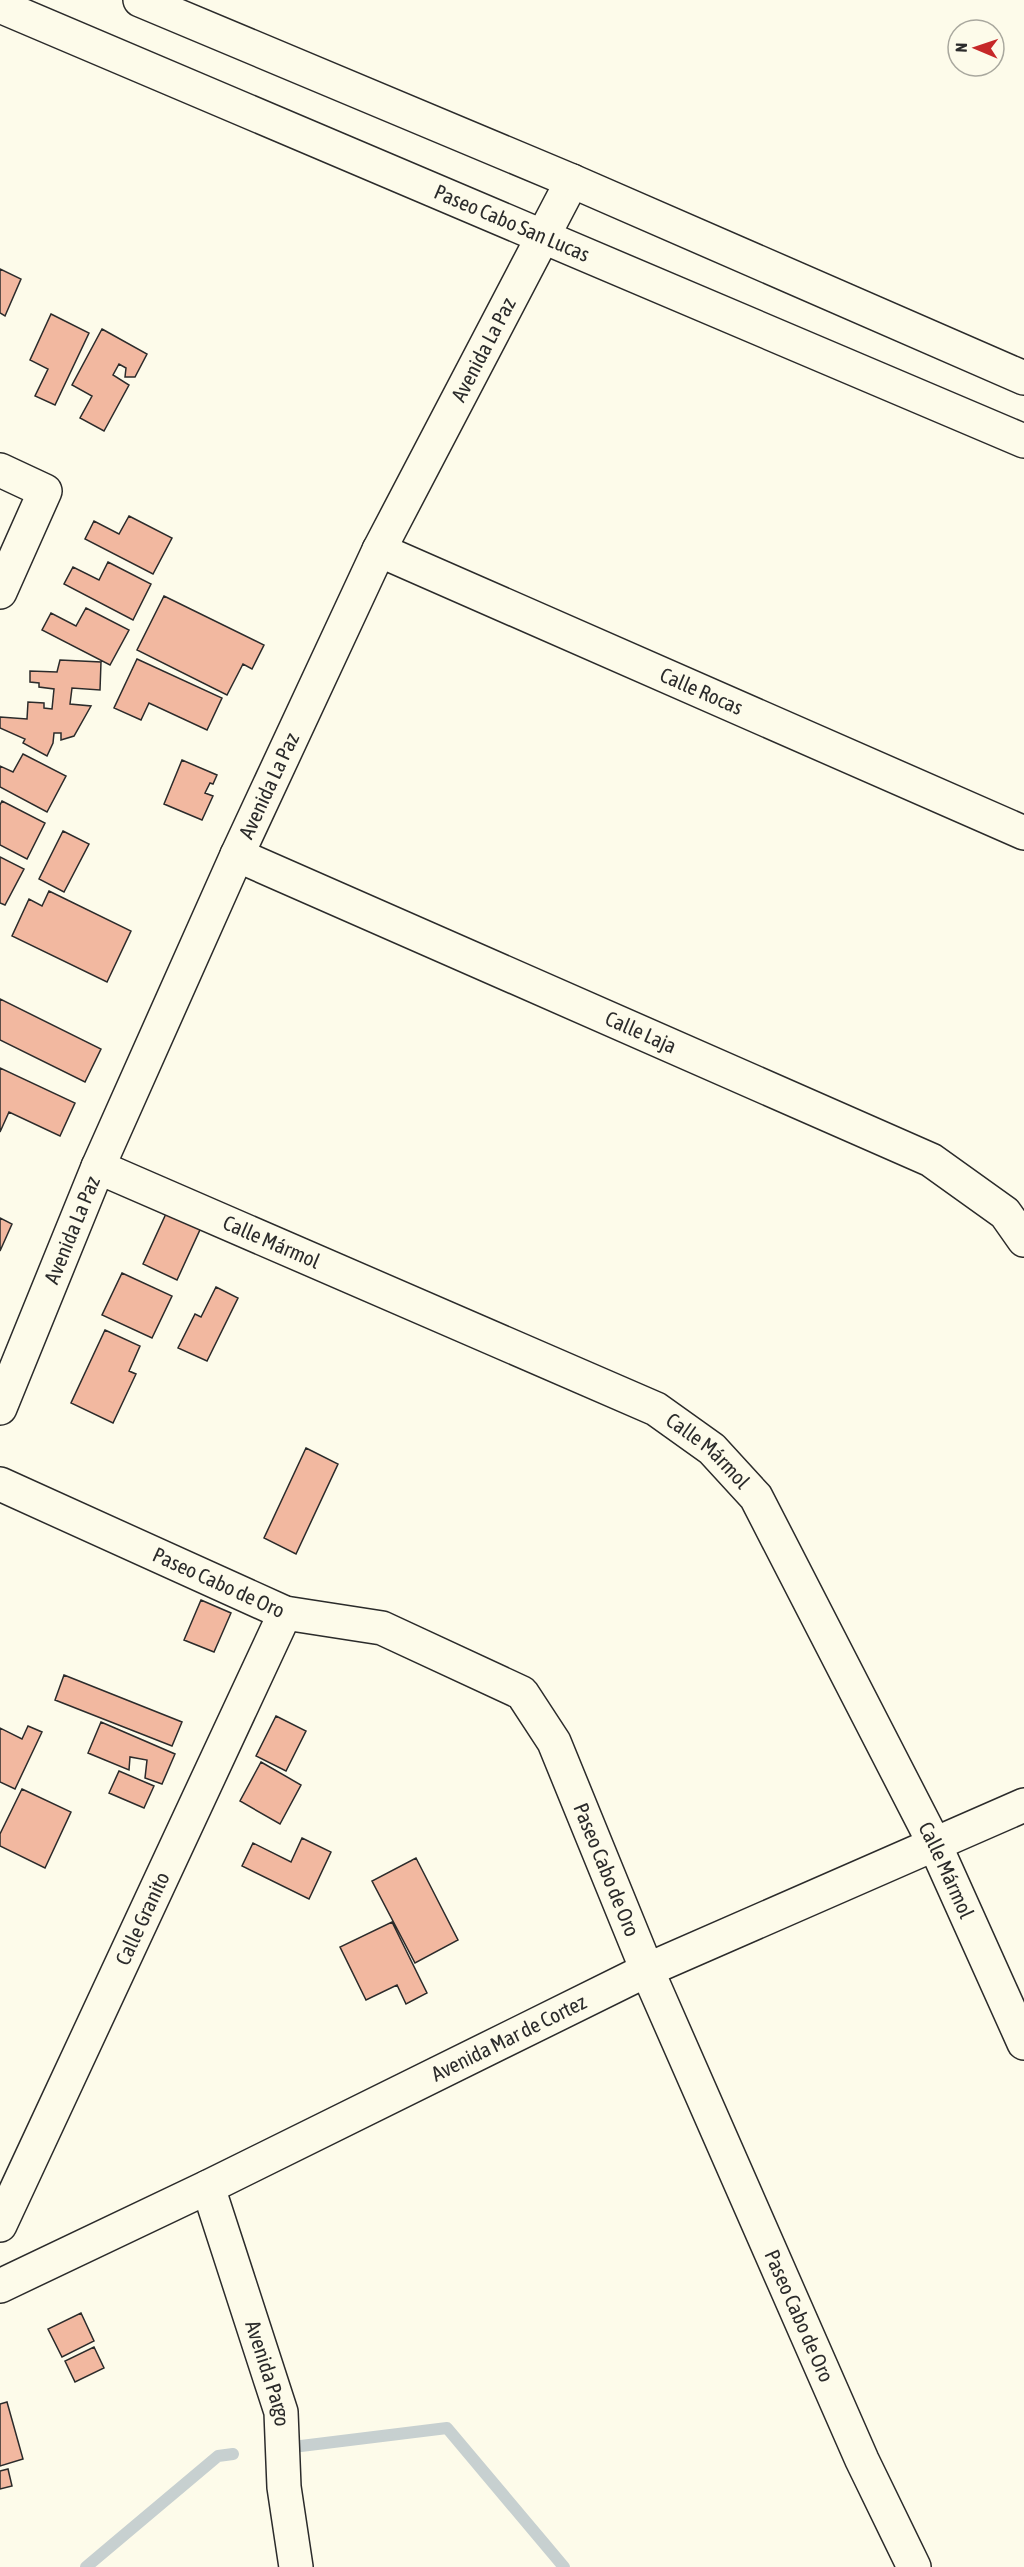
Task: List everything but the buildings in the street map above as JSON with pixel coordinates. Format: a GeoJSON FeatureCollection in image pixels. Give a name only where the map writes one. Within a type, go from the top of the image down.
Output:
{"type":"FeatureCollection","features":[{"type":"Feature","properties":{"kind":"street"},"geometry":{"type":"LineString","coordinates":[[140,0],[572,181],[1024,378]]}},
{"type":"Feature","properties":{"kind":"street","name":"Paseo Cabo San Lucas"},"geometry":{"type":"LineString","coordinates":[[0,6],[1024,441]]}},
{"type":"Feature","properties":{"kind":"street","name":"Avenida La Paz"},"geometry":{"type":"LineString","coordinates":[[0,1408],[98,1167],[237,855],[379,550],[572,181]]}},
{"type":"Feature","properties":{"kind":"street"},"geometry":{"type":"LineString","coordinates":[[0,470],[45,491],[0,592]]}},
{"type":"Feature","properties":{"kind":"street","name":"Calle Rocas"},"geometry":{"type":"LineString","coordinates":[[379,550],[1024,833]]}},
{"type":"Feature","properties":{"kind":"street","name":"Calle Laja"},"geometry":{"type":"LineString","coordinates":[[237,855],[931,1160],[1005,1213],[1024,1240]]}},
{"type":"Feature","properties":{"kind":"street","name":"Calle Mármol"},"geometry":{"type":"LineString","coordinates":[[98,1167],[656,1409],[712,1449],[756,1497],[935,1845],[1024,2043]]}},
{"type":"Feature","properties":{"kind":"street","name":"Paseo Cabo de Oro"},"geometry":{"type":"LineString","coordinates":[[0,1484],[285,1613],[382,1628],[522,1693],[554,1742],[647,1970],[862,2460],[914,2567]]}},
{"type":"Feature","properties":{"kind":"street","name":"Calle Granito"},"geometry":{"type":"LineString","coordinates":[[0,2225],[285,1613]]}},
{"type":"Feature","properties":{"kind":"street","name":"Avenida Mar de Cortez"},"geometry":{"type":"LineString","coordinates":[[0,2286],[208,2187],[647,1970],[1024,1805]]}},
{"type":"Feature","properties":{"kind":"street","name":"Avenida Pargo"},"geometry":{"type":"LineString","coordinates":[[208,2187],[281,2412],[284,2487],[296,2567]]}},
{"type":"Feature","properties":{"kind":"waterway"},"geometry":{"type":"LineString","coordinates":[[301,2446],[447,2428],[564,2567]]}},
{"type":"Feature","properties":{"kind":"waterway"},"geometry":{"type":"LineString","coordinates":[[86,2567],[218,2456],[233,2454]]}}]}
